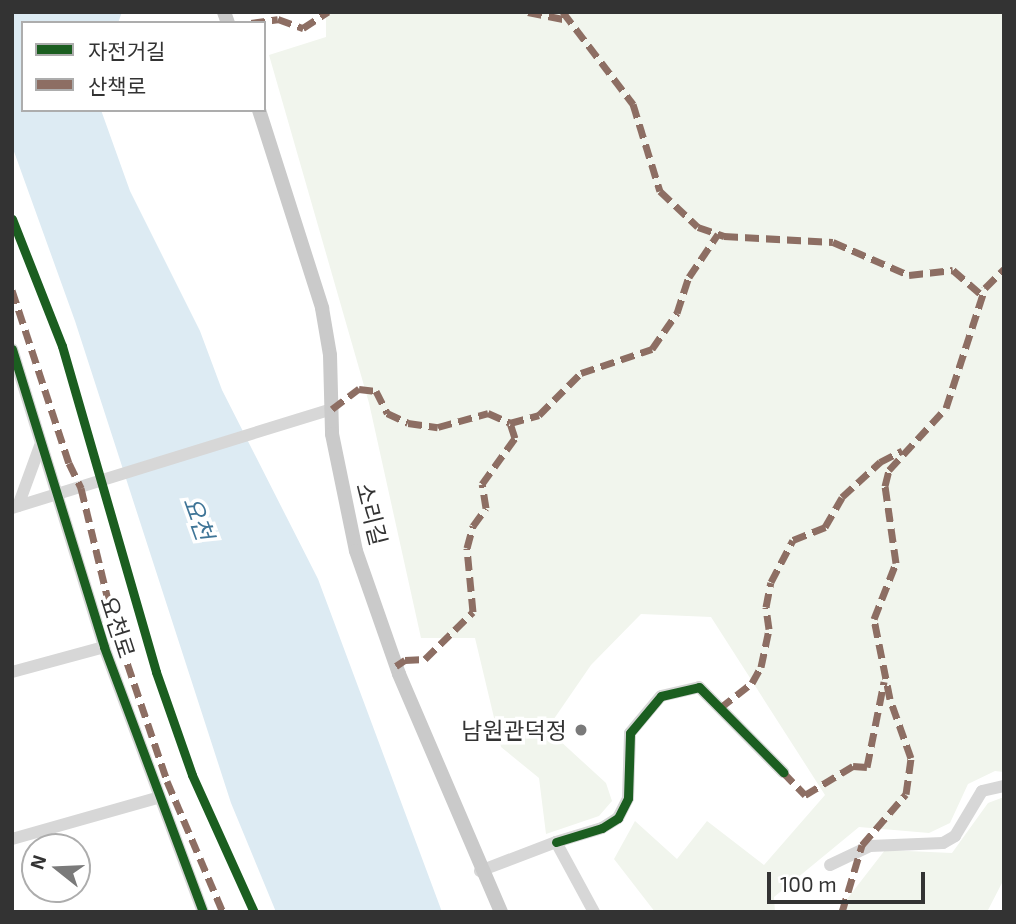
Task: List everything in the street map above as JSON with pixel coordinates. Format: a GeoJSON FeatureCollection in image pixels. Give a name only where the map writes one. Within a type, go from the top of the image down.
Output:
{"type":"FeatureCollection","features":[{"type":"Feature","properties":{"kind":"main road","name":"소리길"},"geometry":{"type":"LineString","coordinates":[[260,112],[322,308],[330,355],[337,464],[356,551],[399,674],[480,871],[501,912]]}},
{"type":"Feature","properties":{"kind":"street","name":"요천로"},"geometry":{"type":"LineString","coordinates":[[12,349],[104,647],[157,798],[203,912]]}},
{"type":"Feature","properties":{"kind":"street"},"geometry":{"type":"LineString","coordinates":[[15,507],[90,487],[332,409]]}},
{"type":"Feature","properties":{"kind":"street"},"geometry":{"type":"LineString","coordinates":[[15,507],[32,476],[41,442]]}},
{"type":"Feature","properties":{"kind":"street"},"geometry":{"type":"LineString","coordinates":[[12,672],[104,647]]}},
{"type":"Feature","properties":{"kind":"street"},"geometry":{"type":"LineString","coordinates":[[480,871],[602,828],[618,818],[628,798],[630,733],[661,696],[699,687],[783,772]]}},
{"type":"Feature","properties":{"kind":"street"},"geometry":{"type":"LineString","coordinates":[[830,865],[870,846],[943,843],[955,836],[982,791],[1004,786]]}},
{"type":"Feature","properties":{"kind":"street"},"geometry":{"type":"LineString","coordinates":[[12,839],[157,798]]}},
{"type":"Feature","properties":{"kind":"street"},"geometry":{"type":"LineString","coordinates":[[556,842],[594,912]]}},
{"type":"Feature","properties":{"kind":"shaded area"},"geometry":{"type":"Polygon","coordinates":[[[326,12],[1004,12],[1004,772],[995,771],[968,784],[950,823],[929,833],[859,827],[774,897],[775,912],[655,912],[614,859],[635,821],[677,859],[707,821],[764,865],[825,795],[711,617],[641,614],[591,665],[547,729],[606,783],[612,801],[599,816],[546,834],[539,778],[501,747],[475,638],[421,638],[369,403],[269,55],[326,37],[326,12]]]}},
{"type":"Feature","properties":{"kind":"shaded area"},"geometry":{"type":"Polygon","coordinates":[[[1004,797],[1004,879],[987,912],[837,912],[885,850],[952,853],[988,803],[1004,797]]]}},
{"type":"Feature","properties":{"kind":"water","name":"요천"},"geometry":{"type":"Polygon","coordinates":[[[12,12],[122,12],[119,21],[21,21],[21,112],[102,112],[130,191],[200,331],[222,390],[318,579],[442,912],[276,912],[231,803],[75,321],[12,146],[12,12]]]}},
{"type":"Feature","properties":{"kind":"marked path"},"geometry":{"type":"LineString","coordinates":[[264,21],[278,19],[303,28],[328,12]]}},
{"type":"Feature","properties":{"kind":"marked path"},"geometry":{"type":"LineString","coordinates":[[528,12],[568,20]]}},
{"type":"Feature","properties":{"kind":"marked path"},"geometry":{"type":"LineString","coordinates":[[563,12],[633,104],[660,191],[698,227],[724,236],[833,242],[909,275],[953,270],[982,295]]}},
{"type":"Feature","properties":{"kind":"marked path"},"geometry":{"type":"LineString","coordinates":[[332,409],[359,389],[376,391],[387,413],[408,423],[438,427],[488,413],[510,423],[539,415],[581,373],[652,349],[677,313],[689,277],[718,234]]}},
{"type":"Feature","properties":{"kind":"marked path"},"geometry":{"type":"LineString","coordinates":[[842,912],[862,845],[906,794],[911,758],[890,699],[874,619],[896,563],[885,486],[889,470],[946,408],[985,288],[1004,269]]}},
{"type":"Feature","properties":{"kind":"marked path"},"geometry":{"type":"LineString","coordinates":[[12,290],[69,463],[81,488],[114,624],[167,781],[223,912]]}},
{"type":"Feature","properties":{"kind":"marked path"},"geometry":{"type":"LineString","coordinates":[[396,666],[405,660],[425,659],[473,612],[467,548],[473,526],[486,508],[482,484],[515,438],[510,423]]}},
{"type":"Feature","properties":{"kind":"marked path"},"geometry":{"type":"LineString","coordinates":[[720,708],[752,683],[761,667],[769,629],[766,607],[771,582],[793,540],[825,527],[842,497],[880,462],[902,451]]}},
{"type":"Feature","properties":{"kind":"marked path"},"geometry":{"type":"LineString","coordinates":[[783,772],[805,795],[853,766],[867,767],[884,682]]}},
{"type":"Feature","properties":{"kind":"cycle path"},"geometry":{"type":"LineString","coordinates":[[12,219],[62,346],[156,672],[192,775],[254,912]]}},
{"type":"Feature","properties":{"kind":"cycle path"},"geometry":{"type":"LineString","coordinates":[[12,349],[104,647],[203,912]]}},
{"type":"Feature","properties":{"kind":"cycle path"},"geometry":{"type":"LineString","coordinates":[[556,842],[602,828],[618,818],[628,798],[630,733],[661,696],[699,687],[783,772]]}},
{"type":"Feature","properties":{"kind":"place","name":"남원관덕정"},"geometry":{"type":"Point","coordinates":[581,730]}}]}
